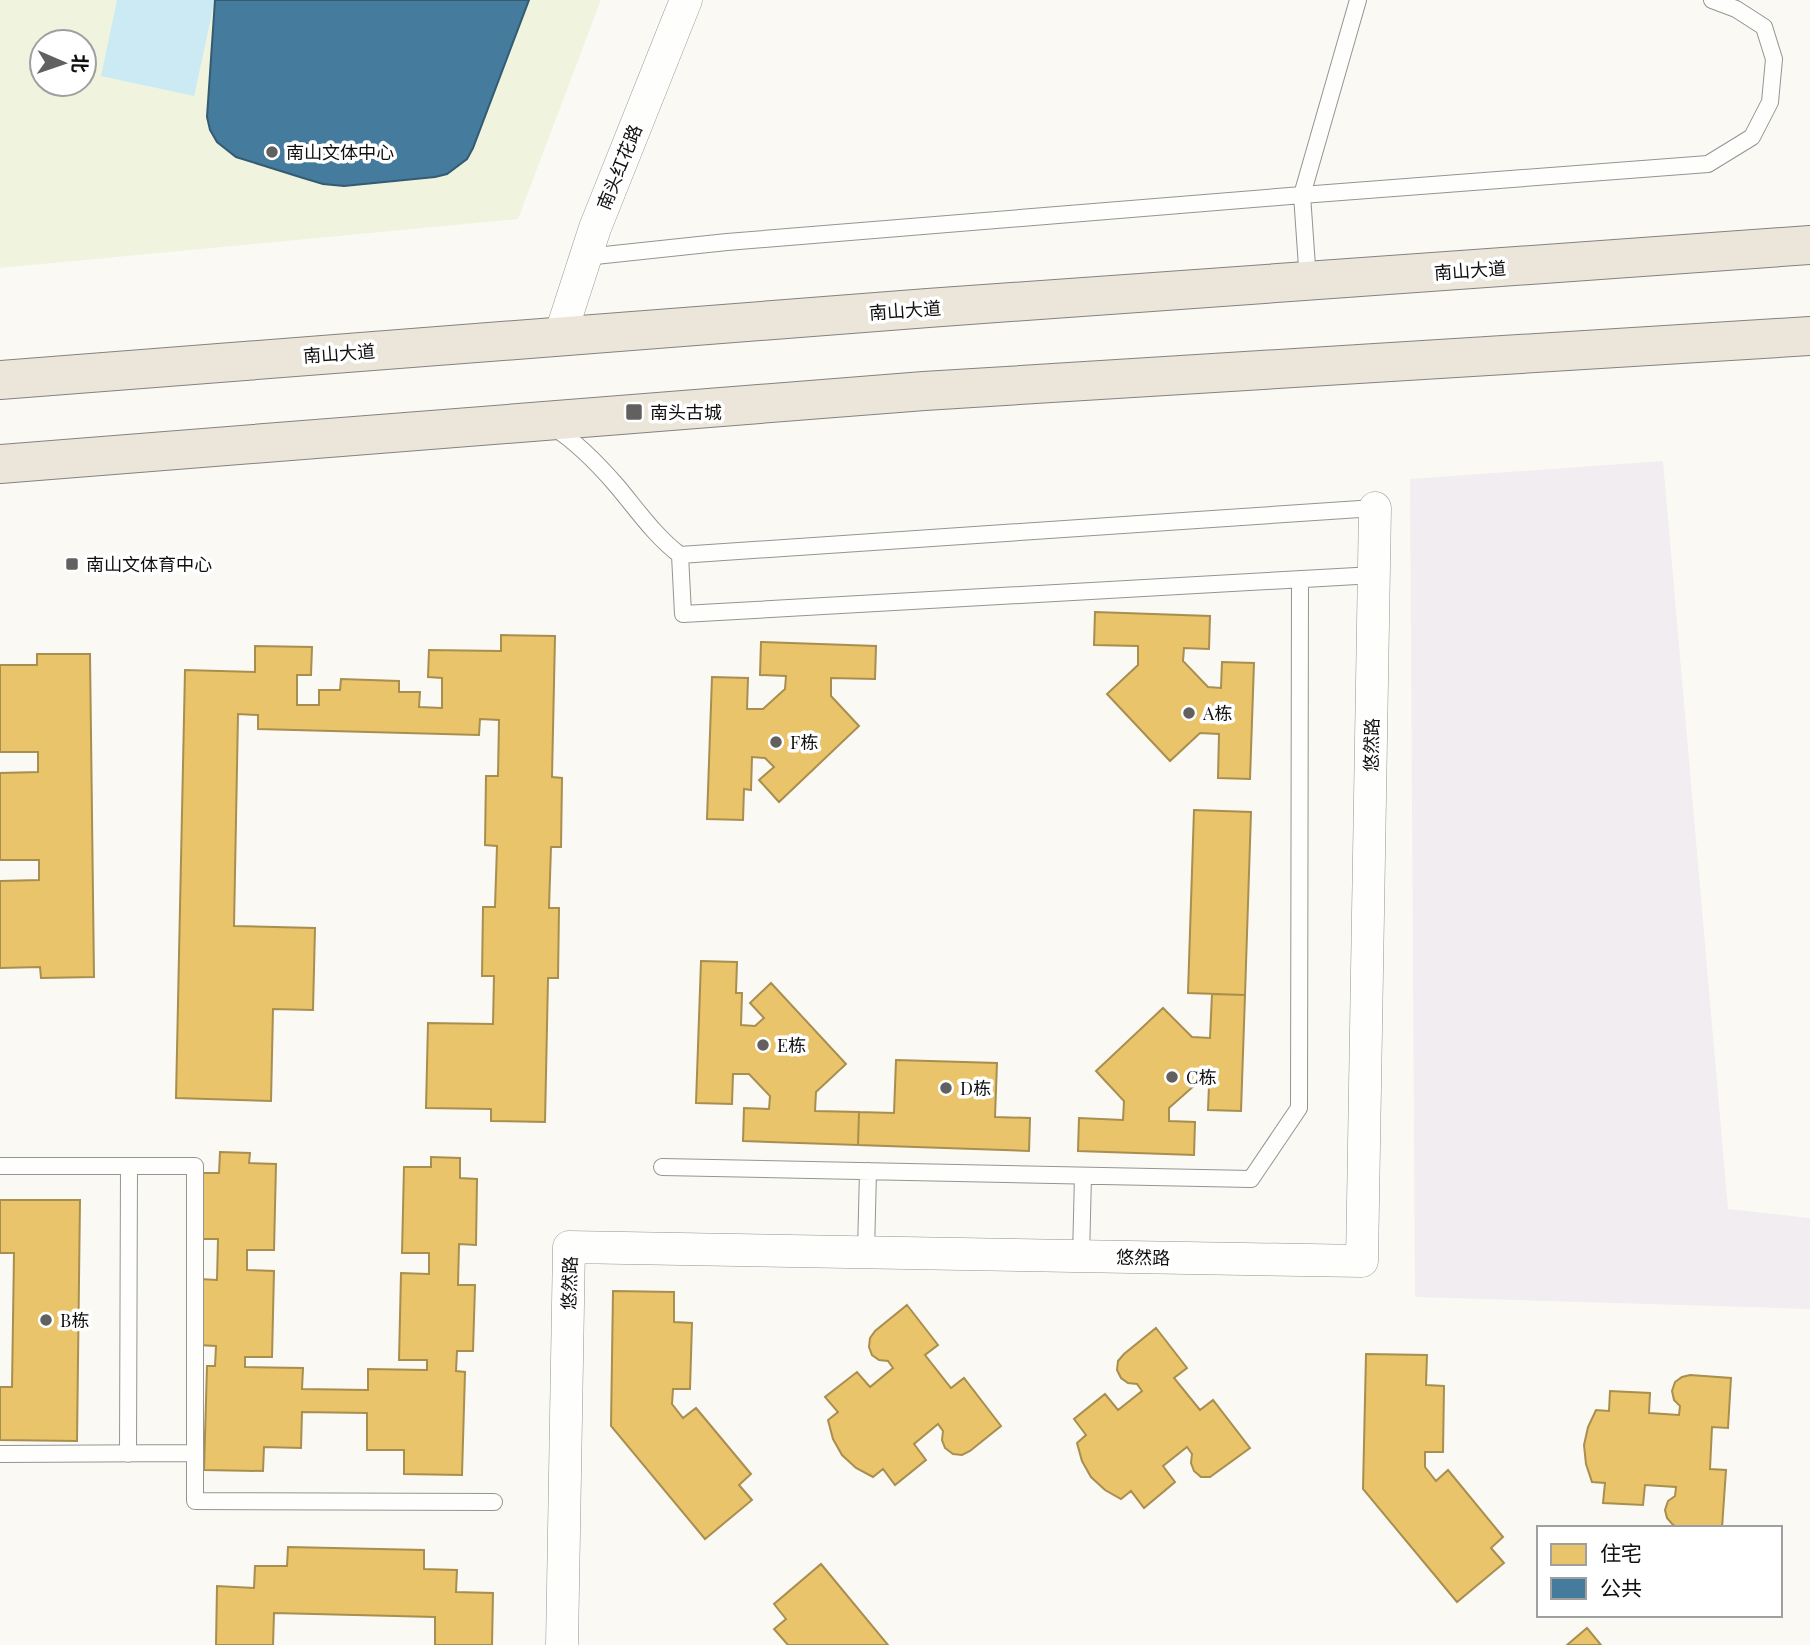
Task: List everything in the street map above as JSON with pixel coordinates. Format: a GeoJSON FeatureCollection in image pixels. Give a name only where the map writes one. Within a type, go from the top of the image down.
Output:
{"type":"FeatureCollection","features":[{"type":"Feature","properties":{"kind":"main road","name":"南山大道"},"geometry":{"type":"LineString","coordinates":[[0,380],[560,336],[1810,245]]}},
{"type":"Feature","properties":{"kind":"main road"},"geometry":{"type":"LineString","coordinates":[[0,464],[951,389],[1810,336]]}},
{"type":"Feature","properties":{"kind":"street","name":"南头红花路"},"geometry":{"type":"LineString","coordinates":[[560,336],[594,228],[686,0]]}},
{"type":"Feature","properties":{"kind":"street","name":"悠然路"},"geometry":{"type":"LineString","coordinates":[[562,1645],[569,1247],[1362,1261],[1375,508]]}},
{"type":"Feature","properties":{"kind":"lane"},"geometry":{"type":"LineString","coordinates":[[1308,281],[1302,195],[1358,0]]}},
{"type":"Feature","properties":{"kind":"lane"},"geometry":{"type":"LineString","coordinates":[[586,257],[727,242],[1708,164],[1752,137],[1770,102],[1774,59],[1764,27],[1736,9],[1712,0]]}},
{"type":"Feature","properties":{"kind":"lane"},"geometry":{"type":"LineString","coordinates":[[545,421],[576,442],[615,484],[662,542],[680,555],[1375,508]]}},
{"type":"Feature","properties":{"kind":"lane"},"geometry":{"type":"LineString","coordinates":[[680,555],[683,614],[1374,575]]}},
{"type":"Feature","properties":{"kind":"lane"},"geometry":{"type":"LineString","coordinates":[[662,1167],[1251,1179],[1299,1108],[1300,579]]}},
{"type":"Feature","properties":{"kind":"lane"},"geometry":{"type":"LineString","coordinates":[[0,1166],[195,1166],[195,1501],[494,1502]]}},
{"type":"Feature","properties":{"kind":"lane"},"geometry":{"type":"LineString","coordinates":[[128,1454],[129,1166]]}},
{"type":"Feature","properties":{"kind":"lane"},"geometry":{"type":"LineString","coordinates":[[866,1252],[867,1171]]}},
{"type":"Feature","properties":{"kind":"lane"},"geometry":{"type":"LineString","coordinates":[[1081,1256],[1083,1176]]}},
{"type":"Feature","properties":{"kind":"lane"},"geometry":{"type":"LineString","coordinates":[[0,1454],[195,1454]]}},
{"type":"Feature","properties":{"kind":"shaded area"},"geometry":{"type":"Polygon","coordinates":[[[1663,461],[1728,1209],[1810,1218],[1810,1309],[1415,1297],[1410,479],[1663,461]]]}},
{"type":"Feature","properties":{"kind":"green space","name":"南山文体中心"},"geometry":{"type":"Polygon","coordinates":[[[0,0],[601,0],[518,219],[0,268],[0,0]]]}},
{"type":"Feature","properties":{"kind":"water"},"geometry":{"type":"Polygon","coordinates":[[[117,0],[215,0],[194,96],[101,76],[117,0]]]}},
{"type":"Feature","properties":{"kind":"building: 住宅","name":"A栋"},"geometry":{"type":"Polygon","coordinates":[[[1095,612],[1210,616],[1209,649],[1184,648],[1183,661],[1208,687],[1221,688],[1222,662],[1254,663],[1250,779],[1218,778],[1219,734],[1200,733],[1170,761],[1107,694],[1138,665],[1138,646],[1094,645],[1095,612]]]}},
{"type":"Feature","properties":{"kind":"building: 住宅"},"geometry":{"type":"Polygon","coordinates":[[[501,635],[555,636],[552,777],[562,778],[561,847],[551,847],[549,908],[559,908],[558,978],[548,978],[545,1122],[491,1121],[491,1109],[426,1108],[428,1023],[493,1024],[494,976],[482,976],[483,907],[495,907],[497,846],[485,845],[486,776],[498,776],[499,720],[480,719],[479,735],[258,729],[258,715],[238,714],[234,926],[315,928],[313,1010],[273,1009],[271,1101],[176,1098],[185,670],[255,672],[255,646],[312,647],[311,675],[297,675],[297,705],[319,705],[319,690],[340,690],[341,679],[399,681],[399,692],[420,692],[419,707],[442,708],[442,678],[428,677],[429,650],[501,651],[501,635]]]}},
{"type":"Feature","properties":{"kind":"building: 住宅","name":"F栋"},"geometry":{"type":"Polygon","coordinates":[[[761,642],[876,646],[875,679],[831,678],[831,696],[859,726],[779,802],[759,780],[774,767],[765,758],[752,757],[751,790],[744,789],[743,820],[707,819],[712,677],[748,678],[747,709],[763,709],[785,689],[786,676],[760,675],[761,642]]]}},
{"type":"Feature","properties":{"kind":"building: 住宅"},"geometry":{"type":"Polygon","coordinates":[[[37,654],[90,654],[94,977],[41,978],[40,967],[0,968],[0,881],[39,880],[39,860],[0,860],[0,773],[38,772],[38,752],[0,752],[0,665],[37,665],[37,654]]]}},
{"type":"Feature","properties":{"kind":"building: 住宅"},"geometry":{"type":"Polygon","coordinates":[[[1194,810],[1251,812],[1245,995],[1188,993],[1194,810]]]}},
{"type":"Feature","properties":{"kind":"building: 住宅","name":"E栋"},"geometry":{"type":"Polygon","coordinates":[[[701,961],[737,962],[736,993],[742,993],[741,1025],[755,1026],[764,1018],[750,1003],[771,983],[846,1064],[816,1092],[815,1111],[859,1112],[858,1145],[743,1141],[744,1108],[769,1109],[770,1096],[749,1074],[733,1074],[732,1104],[696,1103],[701,961]]]}},
{"type":"Feature","properties":{"kind":"building: 住宅","name":"C栋"},"geometry":{"type":"Polygon","coordinates":[[[1212,994],[1245,995],[1241,1111],[1208,1110],[1209,1085],[1196,1084],[1169,1108],[1169,1121],[1195,1122],[1194,1155],[1078,1151],[1079,1118],[1123,1120],[1124,1101],[1096,1071],[1163,1008],[1192,1037],[1210,1038],[1212,994]]]}},
{"type":"Feature","properties":{"kind":"building: 住宅","name":"D栋"},"geometry":{"type":"Polygon","coordinates":[[[896,1060],[997,1063],[995,1117],[1030,1118],[1029,1151],[858,1145],[859,1112],[894,1113],[896,1060]]]}},
{"type":"Feature","properties":{"kind":"building: 住宅"},"geometry":{"type":"Polygon","coordinates":[[[220,1152],[250,1153],[249,1163],[276,1164],[274,1250],[247,1250],[247,1270],[274,1271],[272,1357],[245,1357],[245,1367],[303,1368],[302,1389],[368,1390],[368,1369],[427,1370],[427,1360],[399,1360],[401,1273],[429,1274],[429,1253],[402,1253],[404,1167],[431,1167],[431,1157],[460,1158],[460,1178],[477,1179],[476,1245],[459,1244],[458,1285],[475,1285],[473,1351],[457,1351],[456,1371],[465,1372],[462,1475],[404,1474],[404,1450],[367,1450],[367,1413],[302,1412],[301,1448],[264,1447],[263,1471],[204,1470],[207,1366],[215,1366],[216,1346],[198,1345],[200,1279],[217,1280],[218,1239],[201,1239],[202,1173],[219,1173],[220,1152]]]}},
{"type":"Feature","properties":{"kind":"building: 住宅","name":"B栋"},"geometry":{"type":"Polygon","coordinates":[[[0,1200],[80,1200],[77,1441],[0,1440],[0,1387],[12,1387],[14,1253],[0,1253],[0,1200]]]}},
{"type":"Feature","properties":{"kind":"building: 住宅"},"geometry":{"type":"Polygon","coordinates":[[[613,1291],[674,1292],[674,1322],[692,1323],[690,1389],[673,1389],[672,1404],[683,1418],[696,1408],[751,1474],[739,1485],[752,1500],[705,1539],[611,1426],[613,1291]]]}},
{"type":"Feature","properties":{"kind":"building: 住宅"},"geometry":{"type":"Polygon","coordinates":[[[907,1305],[938,1345],[925,1355],[951,1388],[964,1378],[1001,1426],[962,1455],[953,1454],[945,1448],[943,1431],[938,1424],[914,1444],[926,1460],[895,1485],[883,1469],[873,1477],[856,1468],[842,1455],[833,1439],[828,1420],[838,1412],[825,1397],[857,1372],[870,1387],[893,1368],[888,1361],[879,1360],[872,1355],[870,1338],[907,1305]]]}},
{"type":"Feature","properties":{"kind":"building: 住宅"},"geometry":{"type":"Polygon","coordinates":[[[1156,1328],[1187,1368],[1174,1378],[1200,1410],[1213,1400],[1250,1448],[1210,1477],[1201,1477],[1194,1471],[1192,1454],[1187,1447],[1163,1466],[1175,1482],[1144,1508],[1131,1491],[1121,1499],[1105,1490],[1091,1477],[1082,1461],[1077,1443],[1086,1435],[1074,1419],[1105,1394],[1118,1410],[1142,1391],[1137,1384],[1128,1383],[1121,1378],[1117,1370],[1118,1361],[1156,1328]]]}},
{"type":"Feature","properties":{"kind":"building: 住宅"},"geometry":{"type":"Polygon","coordinates":[[[1366,1354],[1427,1355],[1426,1385],[1444,1386],[1443,1452],[1425,1452],[1425,1467],[1436,1481],[1448,1470],[1503,1537],[1491,1548],[1504,1563],[1457,1602],[1363,1489],[1366,1354]]]}},
{"type":"Feature","properties":{"kind":"building: 住宅"},"geometry":{"type":"Polygon","coordinates":[[[1690,1375],[1731,1378],[1728,1428],[1712,1427],[1710,1469],[1726,1470],[1722,1526],[1673,1525],[1665,1510],[1668,1501],[1675,1496],[1676,1487],[1645,1485],[1643,1505],[1603,1503],[1605,1483],[1592,1482],[1586,1464],[1584,1445],[1588,1427],[1596,1410],[1609,1411],[1610,1391],[1650,1393],[1649,1413],[1679,1415],[1680,1406],[1674,1400],[1672,1391],[1675,1382],[1690,1375]]]}},
{"type":"Feature","properties":{"kind":"building: 住宅"},"geometry":{"type":"Polygon","coordinates":[[[288,1547],[424,1550],[424,1569],[457,1570],[456,1592],[493,1593],[492,1645],[435,1645],[435,1617],[274,1613],[273,1645],[216,1645],[217,1586],[254,1588],[255,1566],[287,1566],[288,1547]]]}},
{"type":"Feature","properties":{"kind":"building: 住宅"},"geometry":{"type":"Polygon","coordinates":[[[821,1564],[888,1645],[788,1645],[774,1629],[786,1619],[774,1604],[821,1564]]]}},
{"type":"Feature","properties":{"kind":"building: 住宅"},"geometry":{"type":"Polygon","coordinates":[[[1587,1628],[1601,1645],[1567,1645],[1587,1628]]]}},
{"type":"Feature","properties":{"kind":"building: 公共"},"geometry":{"type":"Polygon","coordinates":[[[215,0],[529,0],[467,159],[447,174],[435,177],[344,186],[323,184],[236,157],[217,142],[207,117],[215,0]]]}},
{"type":"Feature","properties":{"kind":"place","name":"南山文体中心"},"geometry":{"type":"Point","coordinates":[272,152]}},
{"type":"Feature","properties":{"kind":"place","name":"南头古城"},"geometry":{"type":"Point","coordinates":[634,412]}},
{"type":"Feature","properties":{"kind":"place","name":"南山文体育中心"},"geometry":{"type":"Point","coordinates":[72,564]}},
{"type":"Feature","properties":{"kind":"place","name":"A栋"},"geometry":{"type":"Point","coordinates":[1189,713]}},
{"type":"Feature","properties":{"kind":"place","name":"F栋"},"geometry":{"type":"Point","coordinates":[776,742]}},
{"type":"Feature","properties":{"kind":"place","name":"E栋"},"geometry":{"type":"Point","coordinates":[763,1045]}},
{"type":"Feature","properties":{"kind":"place","name":"C栋"},"geometry":{"type":"Point","coordinates":[1172,1077]}},
{"type":"Feature","properties":{"kind":"place","name":"D栋"},"geometry":{"type":"Point","coordinates":[946,1088]}},
{"type":"Feature","properties":{"kind":"place","name":"B栋"},"geometry":{"type":"Point","coordinates":[46,1320]}}]}
